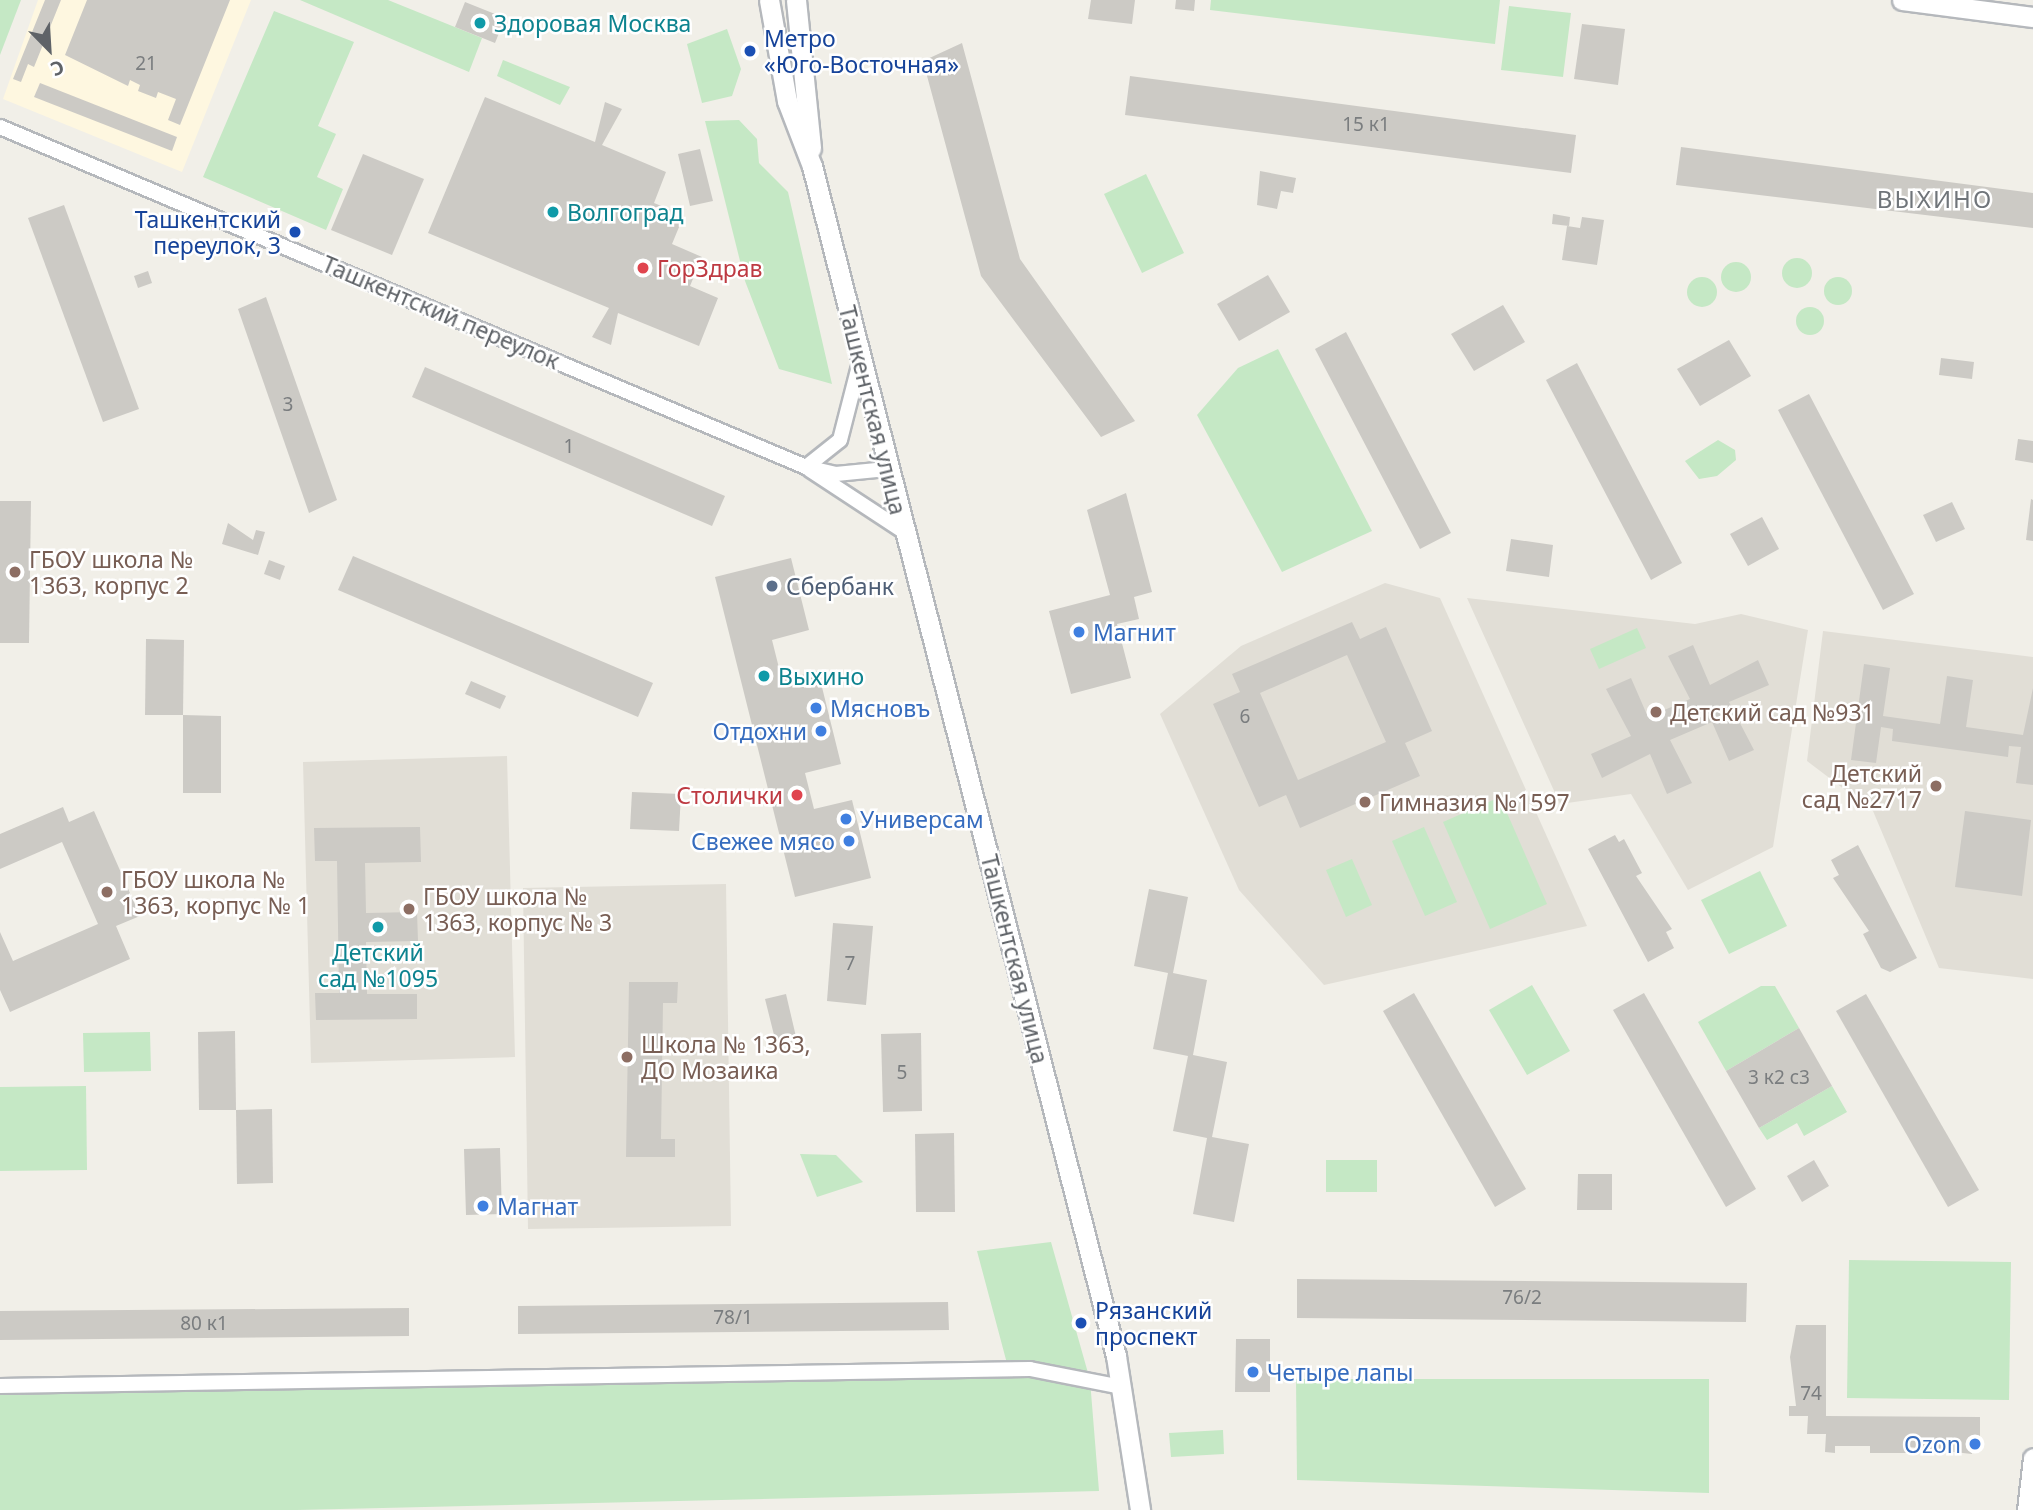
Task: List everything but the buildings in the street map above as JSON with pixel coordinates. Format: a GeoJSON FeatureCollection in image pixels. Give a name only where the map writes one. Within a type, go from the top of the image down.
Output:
{"type":"FeatureCollection","features":[{"type":"Feature","properties":{"kind":"main road","name":"Ташкентская улица"},"geometry":{"type":"LineString","coordinates":[[769,0],[787,101],[812,166],[1122,1387],[1140,1510]]}},
{"type":"Feature","properties":{"kind":"main road"},"geometry":{"type":"LineString","coordinates":[[1902,0],[2033,17]]}},
{"type":"Feature","properties":{"kind":"main road","name":"Ташкентская улица"},"geometry":{"type":"LineString","coordinates":[[797,1],[812,166]]}},
{"type":"Feature","properties":{"kind":"main road"},"geometry":{"type":"LineString","coordinates":[[2027,1510],[2033,1458]]}},
{"type":"Feature","properties":{"kind":"street","name":"Ташкентский переулок"},"geometry":{"type":"LineString","coordinates":[[0,127],[806,467],[836,474],[887,469]]}},
{"type":"Feature","properties":{"kind":"street"},"geometry":{"type":"LineString","coordinates":[[860,360],[840,440],[806,467],[904,531]]}},
{"type":"Feature","properties":{"kind":"street"},"geometry":{"type":"LineString","coordinates":[[0,1385],[1030,1369],[1122,1387]]}},
{"type":"Feature","properties":{"kind":"shaded area"},"geometry":{"type":"Polygon","coordinates":[[[38,0],[251,0],[182,172],[3,99],[38,0]]]}},
{"type":"Feature","properties":{"kind":"shaded area","name":"Гимназия №1597"},"geometry":{"type":"Polygon","coordinates":[[[1385,583],[1440,598],[1587,926],[1324,985],[1239,890],[1160,714],[1241,646],[1385,583]]]}},
{"type":"Feature","properties":{"kind":"shaded area","name":"Детский сад №931"},"geometry":{"type":"Polygon","coordinates":[[[1467,598],[1695,624],[1741,614],[1808,630],[1773,847],[1688,890],[1631,794],[1560,804],[1467,598]]]}},
{"type":"Feature","properties":{"kind":"shaded area","name":"Детский сад №2717"},"geometry":{"type":"Polygon","coordinates":[[[1823,631],[2033,657],[2033,979],[1939,968],[1873,811],[1807,761],[1823,631]]]}},
{"type":"Feature","properties":{"kind":"shaded area","name":"ГБОУ школа № 1363, корпус № 3"},"geometry":{"type":"Polygon","coordinates":[[[507,756],[515,1057],[311,1063],[303,762],[507,756]]]}},
{"type":"Feature","properties":{"kind":"shaded area","name":"Школа № 1363, ДО Мозаика"},"geometry":{"type":"Polygon","coordinates":[[[726,884],[731,1226],[528,1229],[523,888],[726,884]]]}},
{"type":"Feature","properties":{"kind":"green space"},"geometry":{"type":"Polygon","coordinates":[[[0,0],[21,0],[0,55],[0,0]]]}},
{"type":"Feature","properties":{"kind":"green space"},"geometry":{"type":"Polygon","coordinates":[[[300,0],[388,0],[482,38],[469,72],[300,0]]]}},
{"type":"Feature","properties":{"kind":"green space"},"geometry":{"type":"Polygon","coordinates":[[[1211,0],[1500,0],[1495,44],[1210,10],[1211,0]]]}},
{"type":"Feature","properties":{"kind":"green space"},"geometry":{"type":"Polygon","coordinates":[[[1509,6],[1571,13],[1563,77],[1501,70],[1509,6]]]}},
{"type":"Feature","properties":{"kind":"green space"},"geometry":{"type":"Polygon","coordinates":[[[274,11],[354,42],[318,126],[336,134],[317,177],[343,189],[326,230],[203,177],[274,11]]]}},
{"type":"Feature","properties":{"kind":"green space"},"geometry":{"type":"Polygon","coordinates":[[[727,29],[741,69],[732,96],[702,103],[687,44],[727,29]]]}},
{"type":"Feature","properties":{"kind":"green space"},"geometry":{"type":"Polygon","coordinates":[[[503,60],[570,87],[560,105],[497,76],[503,60]]]}},
{"type":"Feature","properties":{"kind":"green space"},"geometry":{"type":"Polygon","coordinates":[[[739,120],[757,139],[759,163],[788,192],[832,384],[779,369],[745,281],[705,121],[739,120]]]}},
{"type":"Feature","properties":{"kind":"green space"},"geometry":{"type":"Polygon","coordinates":[[[1146,174],[1184,253],[1142,273],[1104,194],[1146,174]]]}},
{"type":"Feature","properties":{"kind":"green space"},"geometry":{"type":"Polygon","coordinates":[[[1797,258],[1808,262],[1812,273],[1808,284],[1797,288],[1786,284],[1782,273],[1786,262],[1797,258]]]}},
{"type":"Feature","properties":{"kind":"green space"},"geometry":{"type":"Polygon","coordinates":[[[1736,262],[1747,266],[1751,277],[1747,288],[1736,292],[1725,288],[1721,277],[1725,266],[1736,262]]]}},
{"type":"Feature","properties":{"kind":"green space"},"geometry":{"type":"Polygon","coordinates":[[[1702,277],[1713,281],[1717,292],[1713,303],[1702,307],[1691,303],[1687,292],[1691,281],[1702,277]]]}},
{"type":"Feature","properties":{"kind":"green space"},"geometry":{"type":"Polygon","coordinates":[[[1838,277],[1848,281],[1852,291],[1848,301],[1838,305],[1828,301],[1824,291],[1828,281],[1838,277]]]}},
{"type":"Feature","properties":{"kind":"green space"},"geometry":{"type":"Polygon","coordinates":[[[1810,307],[1820,311],[1824,321],[1820,331],[1810,335],[1800,331],[1796,321],[1800,311],[1810,307]]]}},
{"type":"Feature","properties":{"kind":"green space"},"geometry":{"type":"Polygon","coordinates":[[[1278,349],[1372,531],[1282,572],[1197,415],[1238,368],[1278,349]]]}},
{"type":"Feature","properties":{"kind":"green space"},"geometry":{"type":"Polygon","coordinates":[[[1718,440],[1735,450],[1736,460],[1717,476],[1699,479],[1685,461],[1718,440]]]}},
{"type":"Feature","properties":{"kind":"green space"},"geometry":{"type":"Polygon","coordinates":[[[1637,628],[1646,648],[1599,669],[1590,649],[1637,628]]]}},
{"type":"Feature","properties":{"kind":"green space"},"geometry":{"type":"Polygon","coordinates":[[[1500,797],[1547,904],[1490,929],[1443,822],[1500,797]]]}},
{"type":"Feature","properties":{"kind":"green space"},"geometry":{"type":"Polygon","coordinates":[[[1424,827],[1457,902],[1425,916],[1392,841],[1424,827]]]}},
{"type":"Feature","properties":{"kind":"green space"},"geometry":{"type":"Polygon","coordinates":[[[1352,859],[1372,905],[1346,917],[1326,870],[1352,859]]]}},
{"type":"Feature","properties":{"kind":"green space"},"geometry":{"type":"Polygon","coordinates":[[[1760,871],[1787,926],[1729,954],[1701,900],[1760,871]]]}},
{"type":"Feature","properties":{"kind":"green space"},"geometry":{"type":"Polygon","coordinates":[[[1532,985],[1570,1051],[1527,1075],[1489,1010],[1532,985]]]}},
{"type":"Feature","properties":{"kind":"green space"},"geometry":{"type":"Polygon","coordinates":[[[1761,986],[1775,986],[1799,1028],[1726,1071],[1698,1022],[1761,986]]]}},
{"type":"Feature","properties":{"kind":"green space"},"geometry":{"type":"Polygon","coordinates":[[[150,1032],[151,1071],[84,1072],[83,1033],[150,1032]]]}},
{"type":"Feature","properties":{"kind":"green space"},"geometry":{"type":"Polygon","coordinates":[[[86,1086],[87,1170],[0,1171],[0,1087],[86,1086]]]}},
{"type":"Feature","properties":{"kind":"green space"},"geometry":{"type":"Polygon","coordinates":[[[1832,1086],[1847,1112],[1804,1136],[1797,1123],[1767,1140],[1759,1128],[1832,1086]]]}},
{"type":"Feature","properties":{"kind":"green space"},"geometry":{"type":"Polygon","coordinates":[[[800,1154],[836,1155],[863,1182],[817,1197],[800,1154]]]}},
{"type":"Feature","properties":{"kind":"green space"},"geometry":{"type":"Polygon","coordinates":[[[1326,1160],[1377,1160],[1377,1192],[1326,1192],[1326,1160]]]}},
{"type":"Feature","properties":{"kind":"green space"},"geometry":{"type":"Polygon","coordinates":[[[1051,1242],[1090,1380],[1099,1491],[297,1510],[0,1510],[0,1390],[1009,1371],[977,1251],[1051,1242]]]}},
{"type":"Feature","properties":{"kind":"green space"},"geometry":{"type":"Polygon","coordinates":[[[1849,1260],[2011,1262],[2009,1400],[1847,1398],[1849,1260]]]}},
{"type":"Feature","properties":{"kind":"green space"},"geometry":{"type":"Polygon","coordinates":[[[1296,1379],[1709,1379],[1709,1493],[1297,1480],[1296,1379]]]}},
{"type":"Feature","properties":{"kind":"green space"},"geometry":{"type":"Polygon","coordinates":[[[1223,1430],[1224,1454],[1171,1457],[1169,1433],[1223,1430]]]}},
{"type":"Feature","properties":{"kind":"place","name":"Здоровая Москва"},"geometry":{"type":"Point","coordinates":[480,23]}},
{"type":"Feature","properties":{"kind":"place","name":"Метро «Юго-Восточная»"},"geometry":{"type":"Point","coordinates":[750,51]}},
{"type":"Feature","properties":{"kind":"place","name":"Волгоград"},"geometry":{"type":"Point","coordinates":[553,212]}},
{"type":"Feature","properties":{"kind":"place","name":"Ташкентский переулок, 3"},"geometry":{"type":"Point","coordinates":[295,232]}},
{"type":"Feature","properties":{"kind":"place","name":"ГорЗдрав"},"geometry":{"type":"Point","coordinates":[643,268]}},
{"type":"Feature","properties":{"kind":"place","name":"ГБОУ школа № 1363, корпус 2"},"geometry":{"type":"Point","coordinates":[15,572]}},
{"type":"Feature","properties":{"kind":"place","name":"Сбербанк"},"geometry":{"type":"Point","coordinates":[772,586]}},
{"type":"Feature","properties":{"kind":"place","name":"Магнит"},"geometry":{"type":"Point","coordinates":[1079,632]}},
{"type":"Feature","properties":{"kind":"place","name":"Выхино"},"geometry":{"type":"Point","coordinates":[764,676]}},
{"type":"Feature","properties":{"kind":"place","name":"Мясновъ"},"geometry":{"type":"Point","coordinates":[816,708]}},
{"type":"Feature","properties":{"kind":"place","name":"Детский сад №931"},"geometry":{"type":"Point","coordinates":[1656,712]}},
{"type":"Feature","properties":{"kind":"place","name":"Отдохни"},"geometry":{"type":"Point","coordinates":[821,731]}},
{"type":"Feature","properties":{"kind":"place","name":"Детский сад №2717"},"geometry":{"type":"Point","coordinates":[1936,786]}},
{"type":"Feature","properties":{"kind":"place","name":"Столички"},"geometry":{"type":"Point","coordinates":[797,795]}},
{"type":"Feature","properties":{"kind":"place","name":"Гимназия №1597"},"geometry":{"type":"Point","coordinates":[1365,802]}},
{"type":"Feature","properties":{"kind":"place","name":"Универсам"},"geometry":{"type":"Point","coordinates":[846,819]}},
{"type":"Feature","properties":{"kind":"place","name":"Свежее мясо"},"geometry":{"type":"Point","coordinates":[849,841]}},
{"type":"Feature","properties":{"kind":"place","name":"ГБОУ школа № 1363, корпус № 1"},"geometry":{"type":"Point","coordinates":[107,892]}},
{"type":"Feature","properties":{"kind":"place","name":"ГБОУ школа № 1363, корпус № 3"},"geometry":{"type":"Point","coordinates":[409,909]}},
{"type":"Feature","properties":{"kind":"place","name":"Детский сад №1095"},"geometry":{"type":"Point","coordinates":[378,927]}},
{"type":"Feature","properties":{"kind":"place","name":"Школа № 1363, ДО Мозаика"},"geometry":{"type":"Point","coordinates":[627,1057]}},
{"type":"Feature","properties":{"kind":"place","name":"Магнат"},"geometry":{"type":"Point","coordinates":[483,1206]}},
{"type":"Feature","properties":{"kind":"place","name":"Рязанский проспект"},"geometry":{"type":"Point","coordinates":[1081,1323]}},
{"type":"Feature","properties":{"kind":"place","name":"Четыре лапы"},"geometry":{"type":"Point","coordinates":[1253,1372]}},
{"type":"Feature","properties":{"kind":"place","name":"Ozon"},"geometry":{"type":"Point","coordinates":[1975,1444]}},
{"type":"Feature","properties":{"kind":"district","name":"ВЫХИНО"},"geometry":{"type":"Point","coordinates":[1935,199]}}]}
